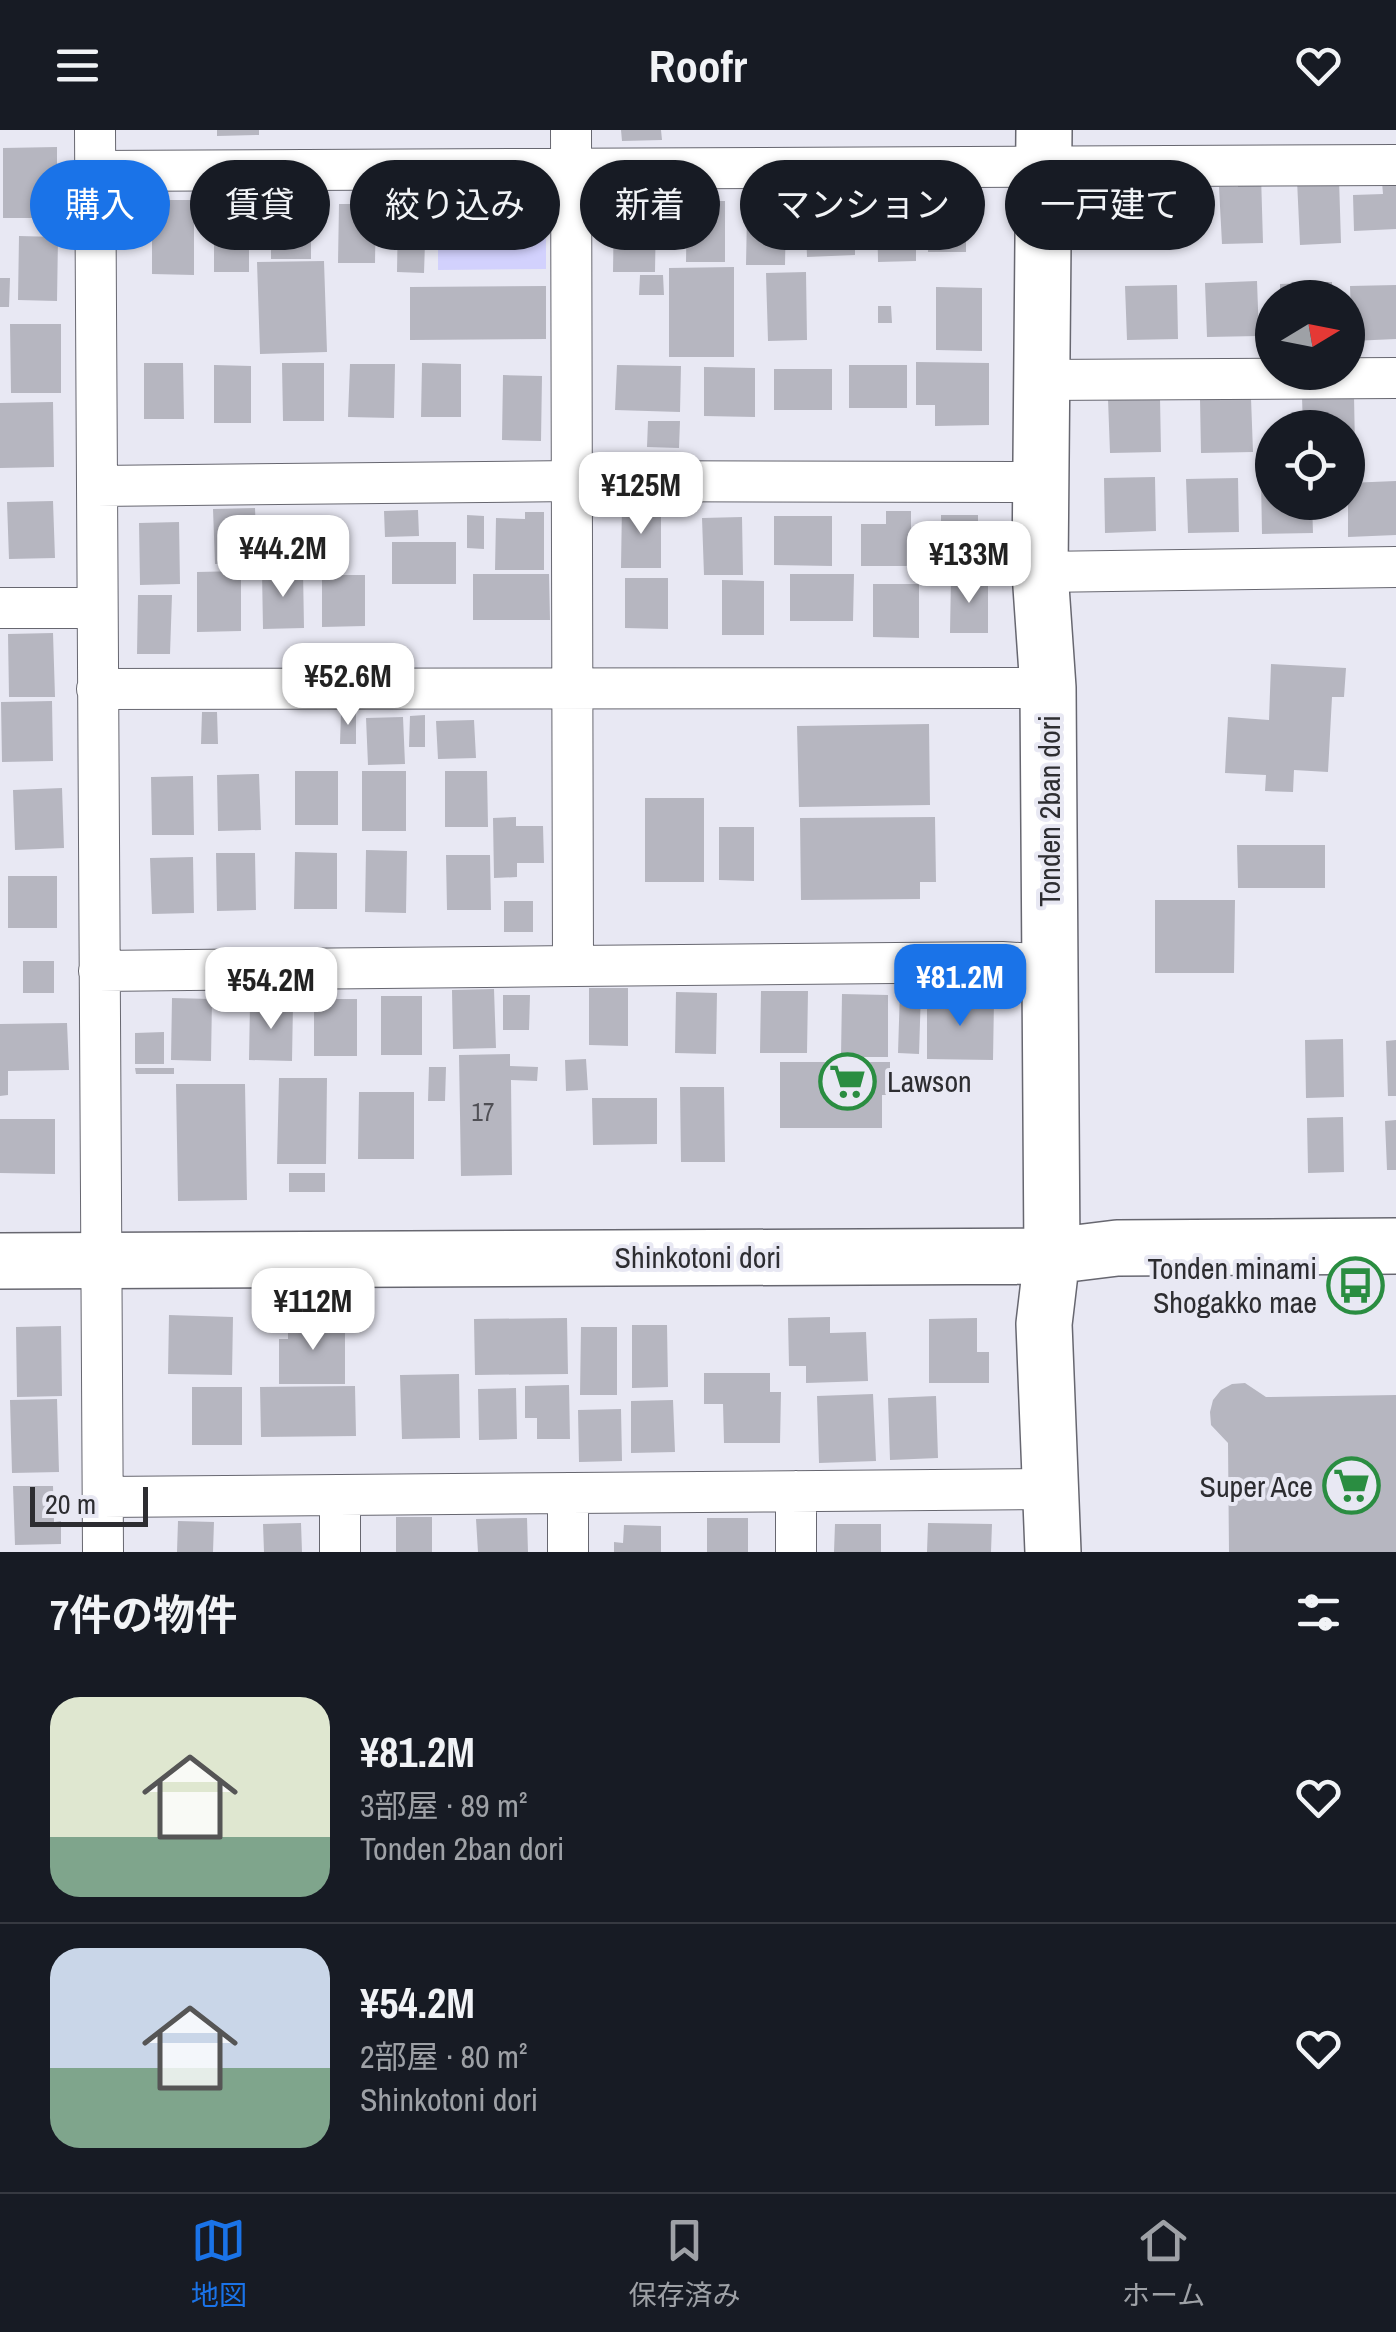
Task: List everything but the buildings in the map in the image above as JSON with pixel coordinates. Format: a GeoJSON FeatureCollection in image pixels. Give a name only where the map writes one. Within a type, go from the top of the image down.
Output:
{"type":"FeatureCollection","features":[{"type":"Feature","properties":{"kind":"street"},"geometry":{"type":"LineString","coordinates":[[95,130],[95,160]]}},
{"type":"Feature","properties":{"kind":"street"},"geometry":{"type":"LineString","coordinates":[[571,130],[573,966]]}},
{"type":"Feature","properties":{"kind":"street"},"geometry":{"type":"LineString","coordinates":[[170,172],[571,170],[1045,148],[1396,164]]}},
{"type":"Feature","properties":{"kind":"street","name":"Tonden 2ban dori"},"geometry":{"type":"LineString","coordinates":[[1045,148],[1040,572],[1048,688],[1052,1256],[1044,1324],[1053,1552]]}},
{"type":"Feature","properties":{"kind":"street"},"geometry":{"type":"LineString","coordinates":[[95,250],[103,1552]]}},
{"type":"Feature","properties":{"kind":"street"},"geometry":{"type":"LineString","coordinates":[[1040,380],[1396,378]]}},
{"type":"Feature","properties":{"kind":"street"},"geometry":{"type":"LineString","coordinates":[[96,486],[1042,482]]}},
{"type":"Feature","properties":{"kind":"street"},"geometry":{"type":"LineString","coordinates":[[1040,572],[1396,567]]}},
{"type":"Feature","properties":{"kind":"street"},"geometry":{"type":"LineString","coordinates":[[0,608],[97,608]]}},
{"type":"Feature","properties":{"kind":"street"},"geometry":{"type":"LineString","coordinates":[[97,689],[1048,688]]}},
{"type":"Feature","properties":{"kind":"street"},"geometry":{"type":"LineString","coordinates":[[99,971],[1002,962],[1050,965]]}},
{"type":"Feature","properties":{"kind":"street","name":"Shinkotoni dori"},"geometry":{"type":"LineString","coordinates":[[0,1261],[1052,1256],[1117,1248],[1396,1246]]}},
{"type":"Feature","properties":{"kind":"street"},"geometry":{"type":"LineString","coordinates":[[103,1496],[1052,1489]]}},
{"type":"Feature","properties":{"kind":"street"},"geometry":{"type":"LineString","coordinates":[[796,1491],[796,1552]]}},
{"type":"Feature","properties":{"kind":"street"},"geometry":{"type":"LineString","coordinates":[[568,1493],[568,1552]]}},
{"type":"Feature","properties":{"kind":"street"},"geometry":{"type":"LineString","coordinates":[[340,1496],[340,1552]]}},
{"type":"Feature","properties":{"kind":"shaded area"},"geometry":{"type":"Polygon","coordinates":[[[438,250],[546,250],[546,269],[438,270],[438,250]]]}},
{"type":"Feature","properties":{"kind":"place","name":"Lawson"},"geometry":{"type":"Point","coordinates":[848,1081]}},
{"type":"Feature","properties":{"kind":"place","name":"Tonden minami Shogakko mae"},"geometry":{"type":"Point","coordinates":[1356,1285]}},
{"type":"Feature","properties":{"kind":"place","name":"Super Ace"},"geometry":{"type":"Point","coordinates":[1352,1486]}}]}
